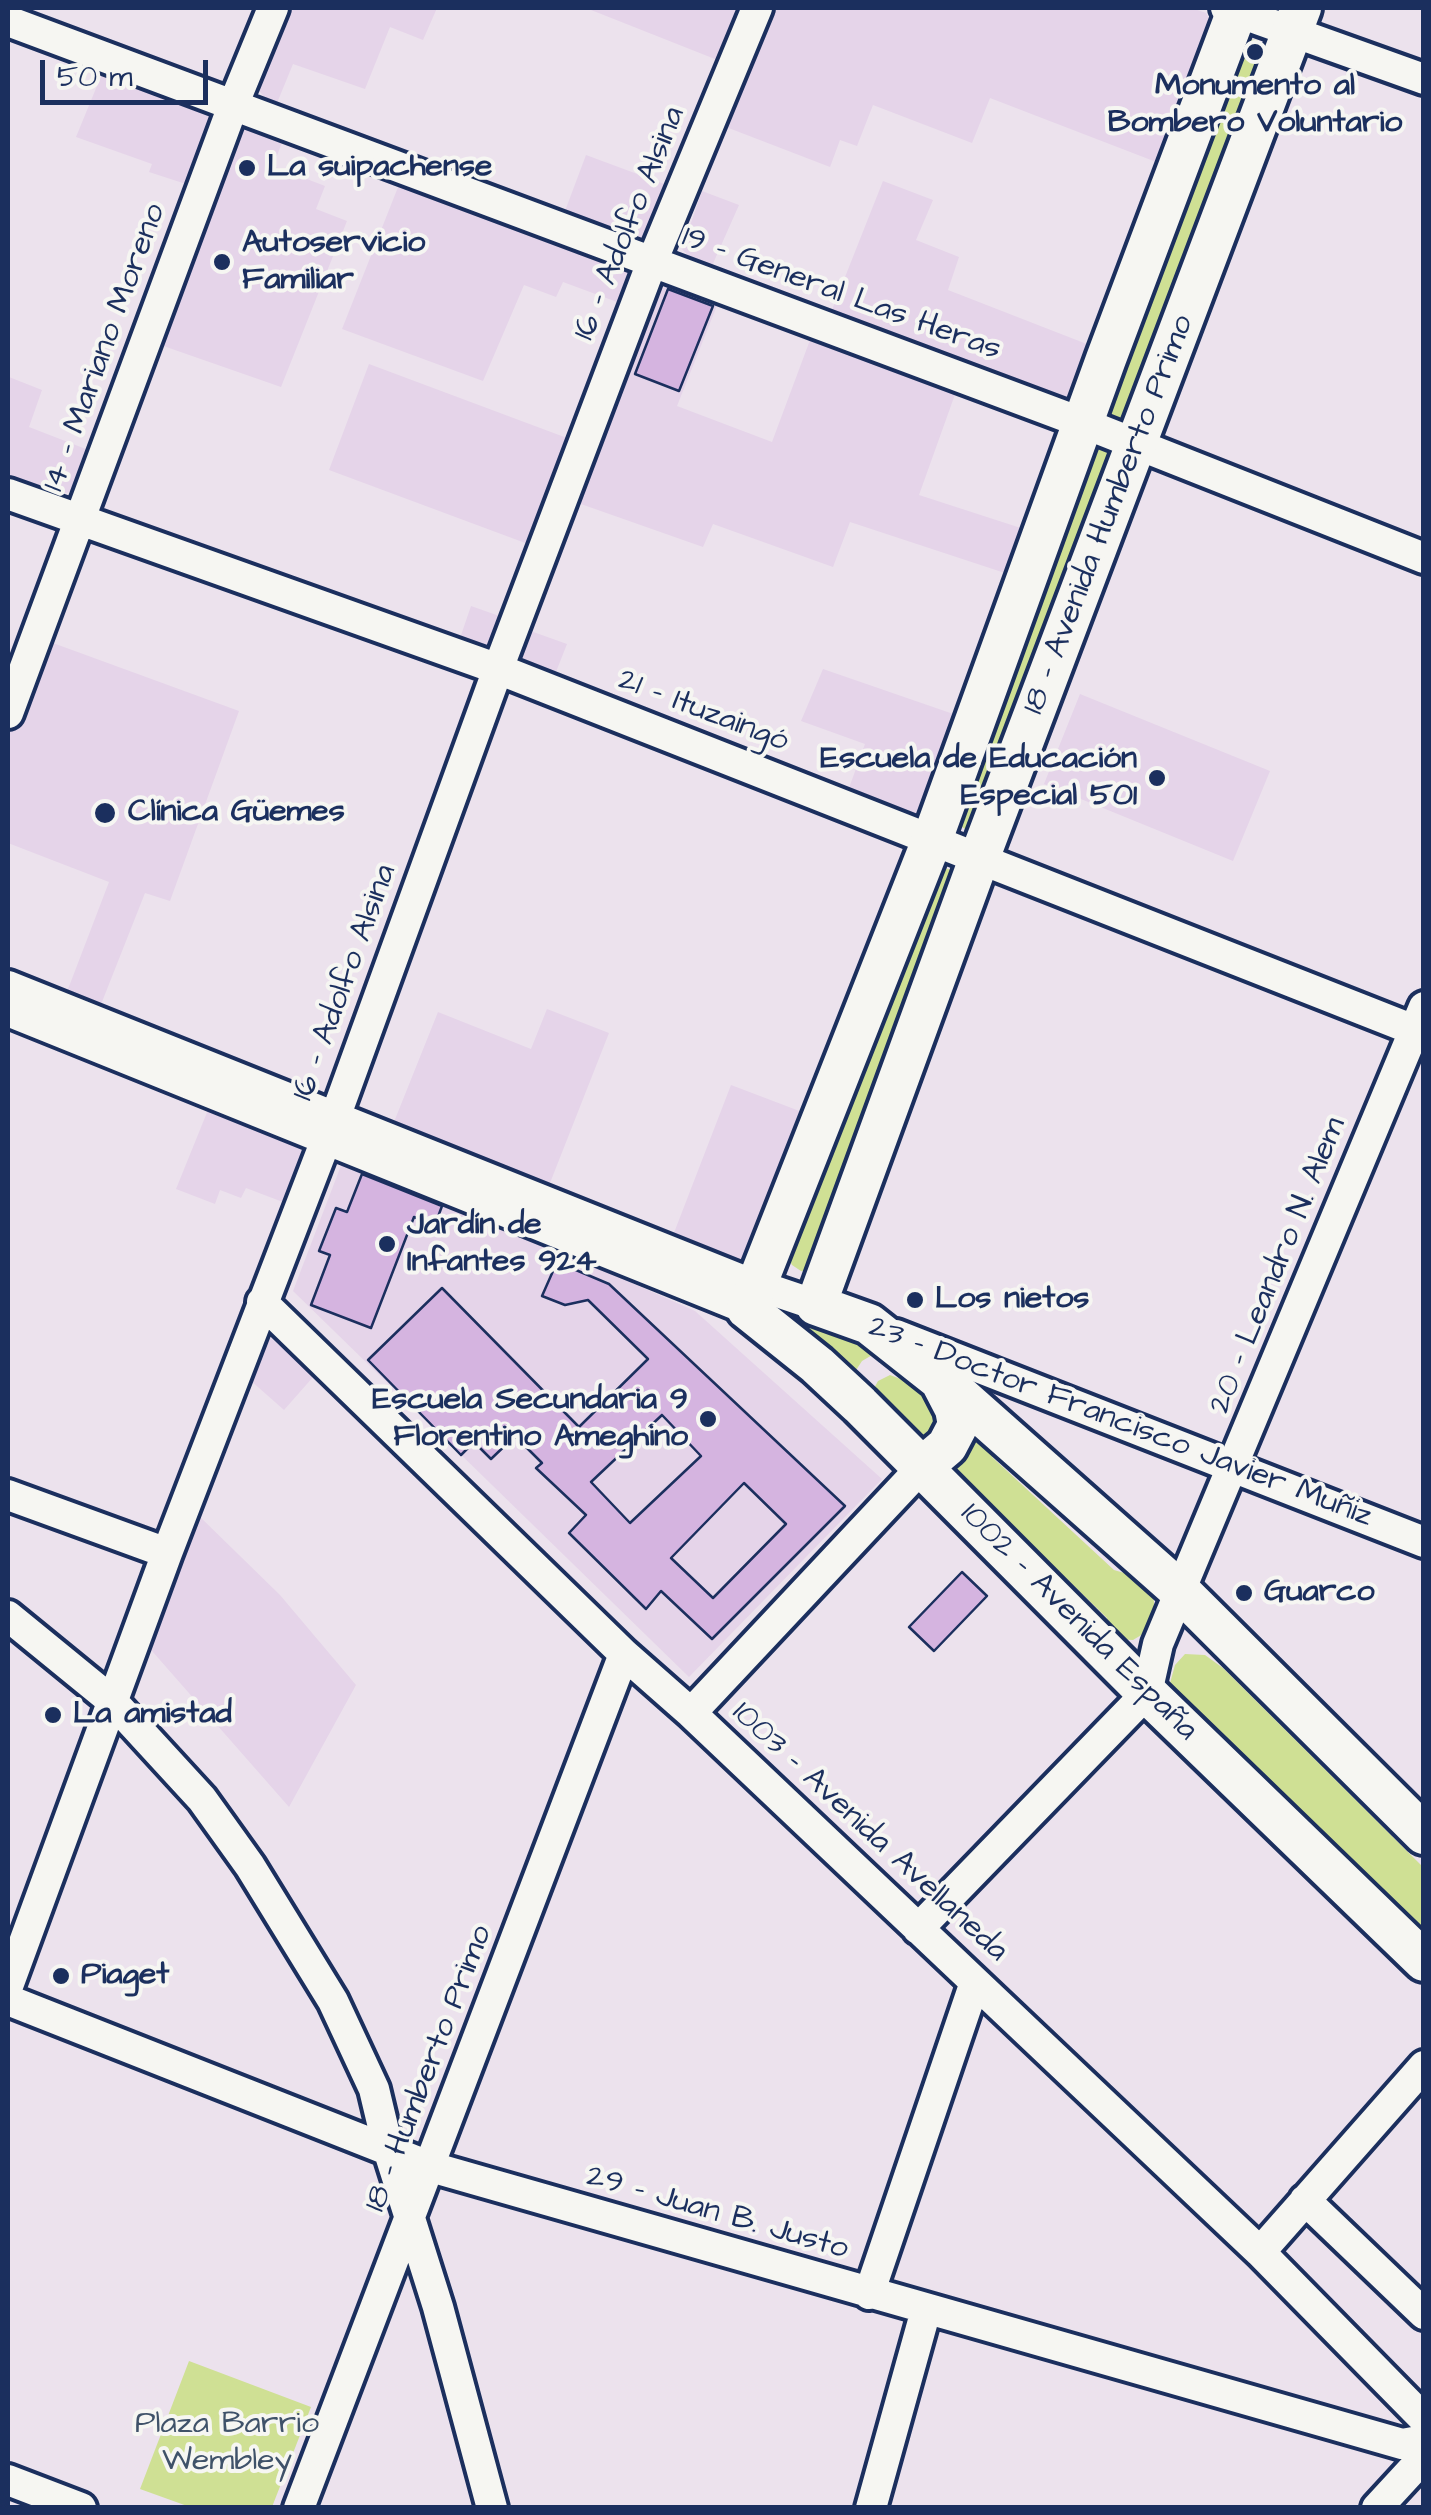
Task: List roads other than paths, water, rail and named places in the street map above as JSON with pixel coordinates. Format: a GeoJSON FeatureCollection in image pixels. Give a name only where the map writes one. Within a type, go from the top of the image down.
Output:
{"type":"FeatureCollection","features":[{"type":"Feature","properties":{"kind":"main road","name":"18 - Avenida Humberto Primo"},"geometry":{"type":"LineString","coordinates":[[752,1296],[932,840],[1233,9]]}},
{"type":"Feature","properties":{"kind":"main road","name":"18 - Avenida Humberto Primo"},"geometry":{"type":"LineString","coordinates":[[816,1305],[979,859],[1297,20]]}},
{"type":"Feature","properties":{"kind":"main road","name":"1002 - Avenida España"},"geometry":{"type":"LineString","coordinates":[[752,1296],[1147,1693],[1424,1961]]}},
{"type":"Feature","properties":{"kind":"main road","name":"23 - Doctor Francisco Javier Muñiz"},"geometry":{"type":"LineString","coordinates":[[816,1305],[869,1324]]}},
{"type":"Feature","properties":{"kind":"main road"},"geometry":{"type":"LineString","coordinates":[[869,1324],[1180,1591],[1424,1834]]}},
{"type":"Feature","properties":{"kind":"main road"},"geometry":{"type":"LineString","coordinates":[[860,1405],[860,1384],[872,1366],[892,1357],[927,1371],[955,1408],[958,1425],[947,1446],[921,1468]]}},
{"type":"Feature","properties":{"kind":"street","name":"14 - Mariano Moreno"},"geometry":{"type":"LineString","coordinates":[[8,713],[234,103],[273,8]]}},
{"type":"Feature","properties":{"kind":"street","name":"16 - Adolfo Alsina"},"geometry":{"type":"LineString","coordinates":[[8,1986],[652,262],[757,8]]}},
{"type":"Feature","properties":{"kind":"street"},"geometry":{"type":"LineString","coordinates":[[1233,9],[1297,20],[1424,79]]}},
{"type":"Feature","properties":{"kind":"street","name":"19 - General Las Heras"},"geometry":{"type":"LineString","coordinates":[[8,21],[1083,422],[1424,558]]}},
{"type":"Feature","properties":{"kind":"street","name":"21 - Ituzaingó"},"geometry":{"type":"LineString","coordinates":[[8,494],[498,669],[979,859],[1420,1024]]}},
{"type":"Feature","properties":{"kind":"street"},"geometry":{"type":"LineString","coordinates":[[8,986],[331,1126],[752,1296],[816,1305]]}},
{"type":"Feature","properties":{"kind":"street"},"geometry":{"type":"LineString","coordinates":[[8,1011],[331,1126]]}},
{"type":"Feature","properties":{"kind":"street","name":"20 - Leandro N. Alem"},"geometry":{"type":"LineString","coordinates":[[1147,1693],[1158,1644],[1420,1024]]}},
{"type":"Feature","properties":{"kind":"street","name":"1003 - Avenida Avellaneda"},"geometry":{"type":"LineString","coordinates":[[262,1302],[624,1654],[691,1712],[1260,2252],[1424,2419]]}},
{"type":"Feature","properties":{"kind":"street","name":"23 - Doctor Francisco Javier Muñiz"},"geometry":{"type":"LineString","coordinates":[[869,1324],[1424,1542]]}},
{"type":"Feature","properties":{"kind":"street"},"geometry":{"type":"LineString","coordinates":[[691,1712],[921,1468]]}},
{"type":"Feature","properties":{"kind":"street"},"geometry":{"type":"LineString","coordinates":[[8,1495],[167,1554]]}},
{"type":"Feature","properties":{"kind":"street"},"geometry":{"type":"LineString","coordinates":[[8,1616],[112,1701],[202,1799],[332,2001],[374,2088],[492,2508]]}},
{"type":"Feature","properties":{"kind":"street","name":"18 - Humberto Primo"},"geometry":{"type":"LineString","coordinates":[[299,2508],[624,1654]]}},
{"type":"Feature","properties":{"kind":"street"},"geometry":{"type":"LineString","coordinates":[[918,1929],[1147,1693]]}},
{"type":"Feature","properties":{"kind":"street"},"geometry":{"type":"LineString","coordinates":[[869,2294],[975,1982]]}},
{"type":"Feature","properties":{"kind":"street","name":"29 - Juan B. Justo"},"geometry":{"type":"LineString","coordinates":[[8,2000],[431,2168],[1402,2444],[1424,2440]]}},
{"type":"Feature","properties":{"kind":"street"},"geometry":{"type":"LineString","coordinates":[[1260,2252],[1424,2066]]}},
{"type":"Feature","properties":{"kind":"street"},"geometry":{"type":"LineString","coordinates":[[1305,2200],[1424,2314]]}},
{"type":"Feature","properties":{"kind":"street"},"geometry":{"type":"LineString","coordinates":[[871,2508],[926,2310]]}},
{"type":"Feature","properties":{"kind":"street"},"geometry":{"type":"LineString","coordinates":[[1378,2508],[1424,2457]]}},
{"type":"Feature","properties":{"kind":"street"},"geometry":{"type":"LineString","coordinates":[[8,2480],[80,2508]]}},
{"type":"Feature","properties":{"kind":"place","name":"Monumento al Bombero Voluntario"},"geometry":{"type":"Point","coordinates":[1255,52]}},
{"type":"Feature","properties":{"kind":"place","name":"La suipachense"},"geometry":{"type":"Point","coordinates":[247,168]}},
{"type":"Feature","properties":{"kind":"place","name":"Autoservicio Familiar"},"geometry":{"type":"Point","coordinates":[222,262]}},
{"type":"Feature","properties":{"kind":"place","name":"Escuela de Educación Especial 501"},"geometry":{"type":"Point","coordinates":[1157,778]}},
{"type":"Feature","properties":{"kind":"place","name":"Clínica Güemes"},"geometry":{"type":"Point","coordinates":[105,813]}},
{"type":"Feature","properties":{"kind":"place","name":"Jardín de Infantes 924"},"geometry":{"type":"Point","coordinates":[387,1244]}},
{"type":"Feature","properties":{"kind":"place","name":"Los nietos"},"geometry":{"type":"Point","coordinates":[915,1300]}},
{"type":"Feature","properties":{"kind":"place","name":"Escuela Secundaria 9 Florentino Ameghino"},"geometry":{"type":"Point","coordinates":[708,1419]}},
{"type":"Feature","properties":{"kind":"place","name":"Guarco"},"geometry":{"type":"Point","coordinates":[1244,1593]}},
{"type":"Feature","properties":{"kind":"place","name":"La amistad"},"geometry":{"type":"Point","coordinates":[53,1715]}},
{"type":"Feature","properties":{"kind":"place","name":"Piaget"},"geometry":{"type":"Point","coordinates":[61,1976]}},
{"type":"Feature","properties":{"kind":"park label","name":"Plaza Barrio Wembley"},"geometry":{"type":"Point","coordinates":[227,2444]}}]}
